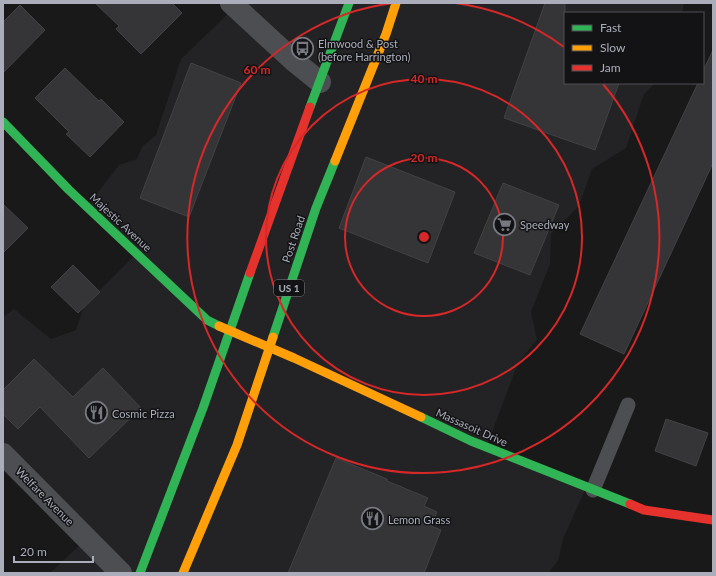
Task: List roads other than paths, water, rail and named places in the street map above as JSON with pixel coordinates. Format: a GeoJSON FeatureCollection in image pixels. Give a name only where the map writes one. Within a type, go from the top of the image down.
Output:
{"type":"FeatureCollection","features":[{"type":"Feature","properties":{"kind":"main road"},"geometry":{"type":"LineString","coordinates":[[140,573],[203,408],[260,243],[348,3]]}},
{"type":"Feature","properties":{"kind":"main road","name":"Post Road"},"geometry":{"type":"LineString","coordinates":[[183,573],[237,445],[316,208],[386,34],[396,3]]}},
{"type":"Feature","properties":{"kind":"main road","name":"Majestic Avenue"},"geometry":{"type":"LineString","coordinates":[[3,122],[69,190],[208,320],[230,331]]}},
{"type":"Feature","properties":{"kind":"main road","name":"Massasoit Drive"},"geometry":{"type":"LineString","coordinates":[[230,331],[294,358],[471,441],[644,510],[713,520]]}},
{"type":"Feature","properties":{"kind":"street"},"geometry":{"type":"LineString","coordinates":[[231,3],[294,61],[320,82]]}},
{"type":"Feature","properties":{"kind":"street","name":"Welfare Avenue"},"geometry":{"type":"LineString","coordinates":[[3,454],[122,573]]}},
{"type":"Feature","properties":{"kind":"lane"},"geometry":{"type":"LineString","coordinates":[[593,490],[628,405]]}},
{"type":"Feature","properties":{"kind":"place","name":"Elmwood & Post (before Harrington)"},"geometry":{"type":"Point","coordinates":[303,49]}},
{"type":"Feature","properties":{"kind":"place","name":"Speedway"},"geometry":{"type":"Point","coordinates":[505,224]}},
{"type":"Feature","properties":{"kind":"place","name":"Cosmic Pizza"},"geometry":{"type":"Point","coordinates":[96,413]}},
{"type":"Feature","properties":{"kind":"place","name":"Lemon Grass"},"geometry":{"type":"Point","coordinates":[372,519]}}]}
